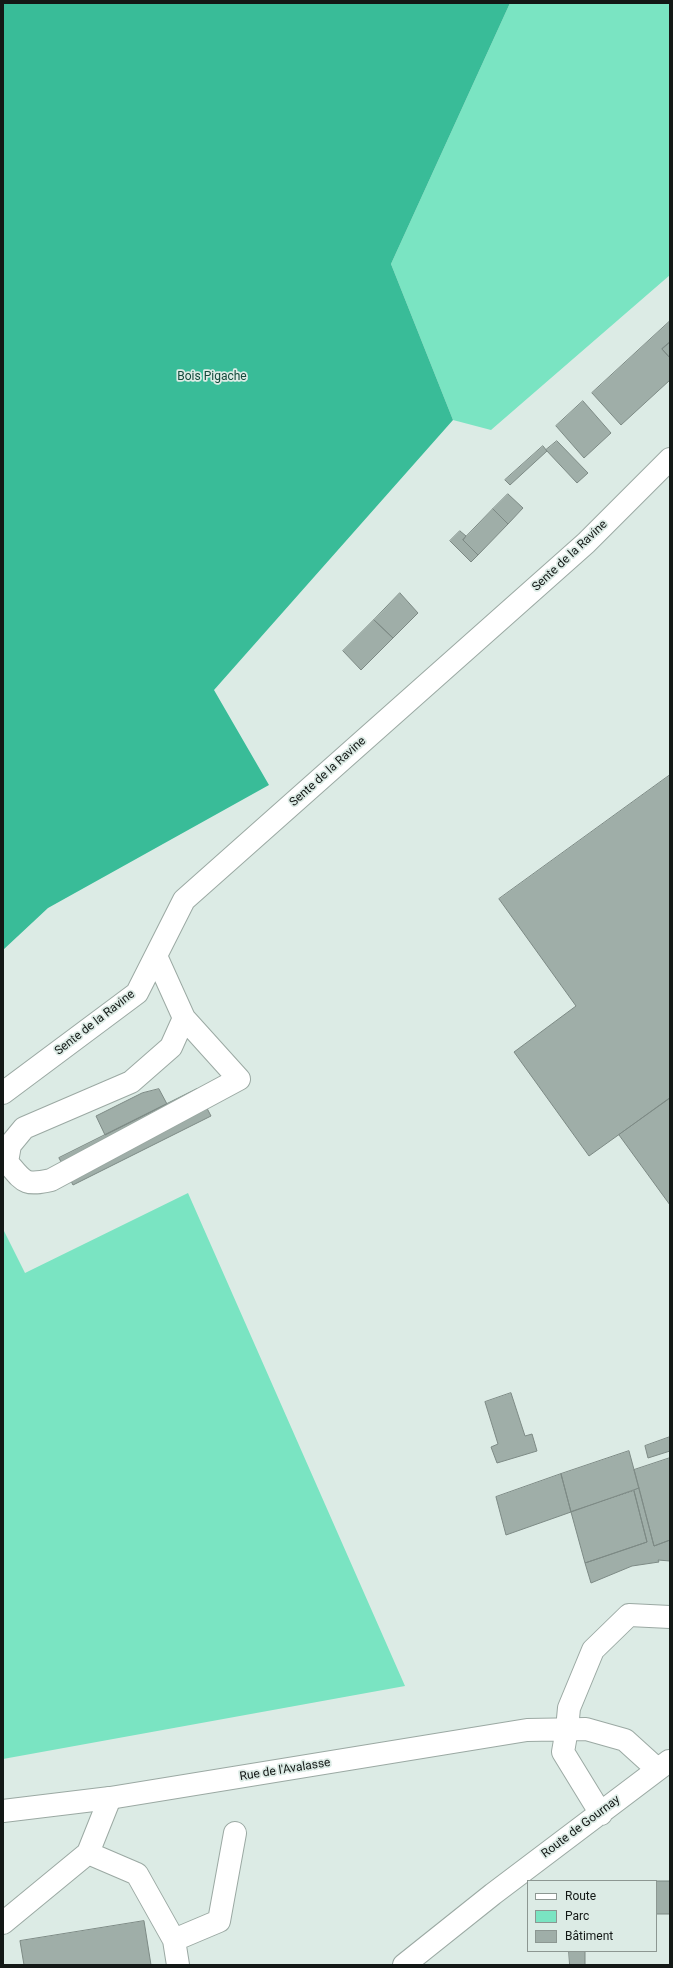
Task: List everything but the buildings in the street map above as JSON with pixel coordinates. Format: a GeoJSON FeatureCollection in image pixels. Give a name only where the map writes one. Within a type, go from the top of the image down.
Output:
{"type":"FeatureCollection","features":[{"type":"Feature","properties":{"kind":"street","name":"Sente de la Ravine"},"geometry":{"type":"LineString","coordinates":[[3,1093],[136,993],[184,900],[586,543],[670,459]]}},
{"type":"Feature","properties":{"kind":"street"},"geometry":{"type":"LineString","coordinates":[[156,956],[184,1018],[239,1079],[51,1180],[33,1184],[21,1179],[7,1162],[10,1145],[24,1128],[131,1082],[171,1047],[184,1018]]}},
{"type":"Feature","properties":{"kind":"street"},"geometry":{"type":"LineString","coordinates":[[601,1814],[563,1752],[569,1708],[594,1650],[629,1615],[670,1617]]}},
{"type":"Feature","properties":{"kind":"street","name":"Rue de l'Avalasse"},"geometry":{"type":"LineString","coordinates":[[3,1811],[110,1798],[527,1730],[586,1729],[625,1740],[663,1765]]}},
{"type":"Feature","properties":{"kind":"street","name":"Route de Gournay"},"geometry":{"type":"LineString","coordinates":[[404,1965],[493,1894],[601,1814],[663,1765]]}},
{"type":"Feature","properties":{"kind":"street"},"geometry":{"type":"LineString","coordinates":[[3,1923],[88,1853],[110,1798]]}},
{"type":"Feature","properties":{"kind":"street"},"geometry":{"type":"LineString","coordinates":[[174,1940],[219,1921],[235,1833]]}},
{"type":"Feature","properties":{"kind":"street"},"geometry":{"type":"LineString","coordinates":[[88,1853],[137,1874],[174,1940],[178,1965]]}},
{"type":"Feature","properties":{"kind":"green space","name":"Bois Pigache"},"geometry":{"type":"Polygon","coordinates":[[[3,3],[510,3],[391,264],[453,420],[214,690],[269,785],[48,908],[3,950],[3,3]]]}},
{"type":"Feature","properties":{"kind":"green space"},"geometry":{"type":"Polygon","coordinates":[[[510,3],[670,3],[670,275],[491,430],[453,420],[391,264],[510,3]]]}},
{"type":"Feature","properties":{"kind":"green space"},"geometry":{"type":"Polygon","coordinates":[[[188,1193],[405,1686],[3,1759],[3,1229],[25,1273],[188,1193]]]}}]}
